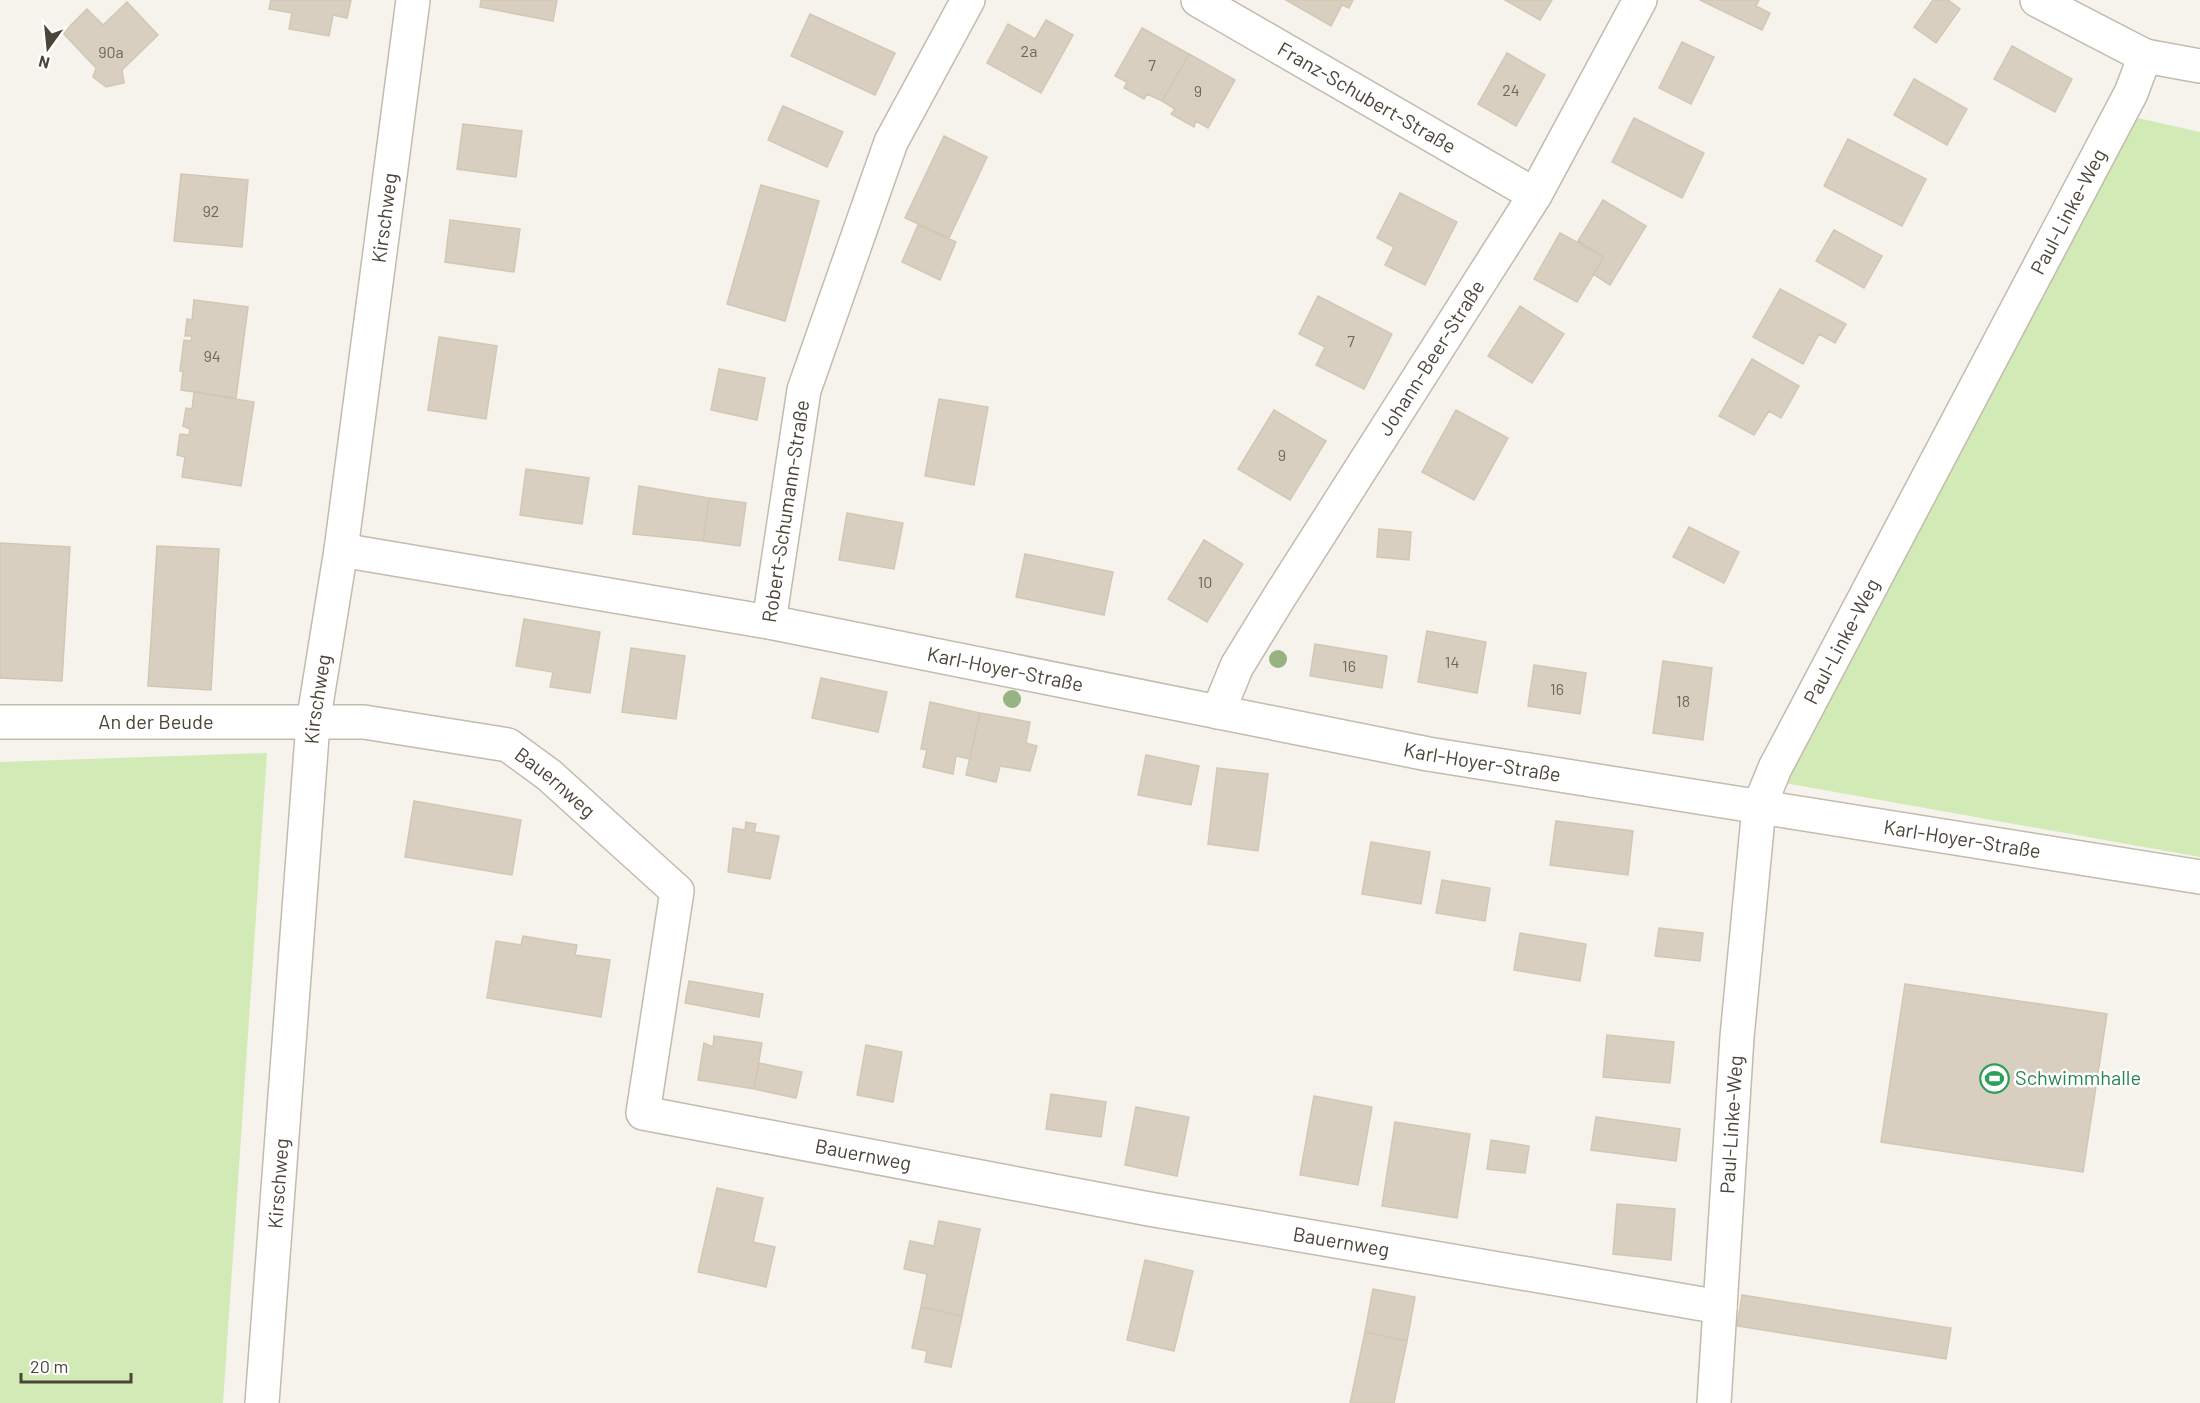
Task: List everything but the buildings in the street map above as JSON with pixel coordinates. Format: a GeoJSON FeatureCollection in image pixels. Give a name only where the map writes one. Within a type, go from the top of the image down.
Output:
{"type":"FeatureCollection","features":[{"type":"Feature","properties":{"kind":"street","name":"Kirschweg"},"geometry":{"type":"LineString","coordinates":[[262,1403],[313,723],[341,550],[413,0]]}},
{"type":"Feature","properties":{"kind":"street","name":"Robert-Schumann-Straße"},"geometry":{"type":"LineString","coordinates":[[341,550],[769,622],[804,390],[891,142],[968,0]]}},
{"type":"Feature","properties":{"kind":"street","name":"Franz-Schubert-Straße"},"geometry":{"type":"LineString","coordinates":[[1198,0],[1534,195]]}},
{"type":"Feature","properties":{"kind":"street","name":"Johann-Beer-Straße"},"geometry":{"type":"LineString","coordinates":[[1218,712],[1237,666],[1534,195],[1640,0]]}},
{"type":"Feature","properties":{"kind":"street"},"geometry":{"type":"LineString","coordinates":[[2037,0],[2145,56],[2200,66]]}},
{"type":"Feature","properties":{"kind":"street","name":"Paul-Linke-Weg"},"geometry":{"type":"LineString","coordinates":[[1714,1403],[1737,1037],[1759,807],[1775,768],[2132,93],[2145,56]]}},
{"type":"Feature","properties":{"kind":"street","name":"Karl-Hoyer-Straße"},"geometry":{"type":"LineString","coordinates":[[769,622],[1428,754],[2200,877]]}},
{"type":"Feature","properties":{"kind":"street","name":"An der Beude"},"geometry":{"type":"LineString","coordinates":[[0,722],[313,723]]}},
{"type":"Feature","properties":{"kind":"street","name":"Bauernweg"},"geometry":{"type":"LineString","coordinates":[[313,723],[364,723],[508,745],[549,775],[677,891],[643,1113],[1149,1209],[1720,1307]]}},
{"type":"Feature","properties":{"kind":"green space"},"geometry":{"type":"Polygon","coordinates":[[[2138,118],[2200,132],[2200,857],[1774,781],[2138,118]]]}},
{"type":"Feature","properties":{"kind":"green space"},"geometry":{"type":"Polygon","coordinates":[[[267,753],[223,1403],[0,1403],[0,762],[267,753]]]}},
{"type":"Feature","properties":{"kind":"place","name":"Schwimmhalle"},"geometry":{"type":"Point","coordinates":[1994,1078]}}]}
